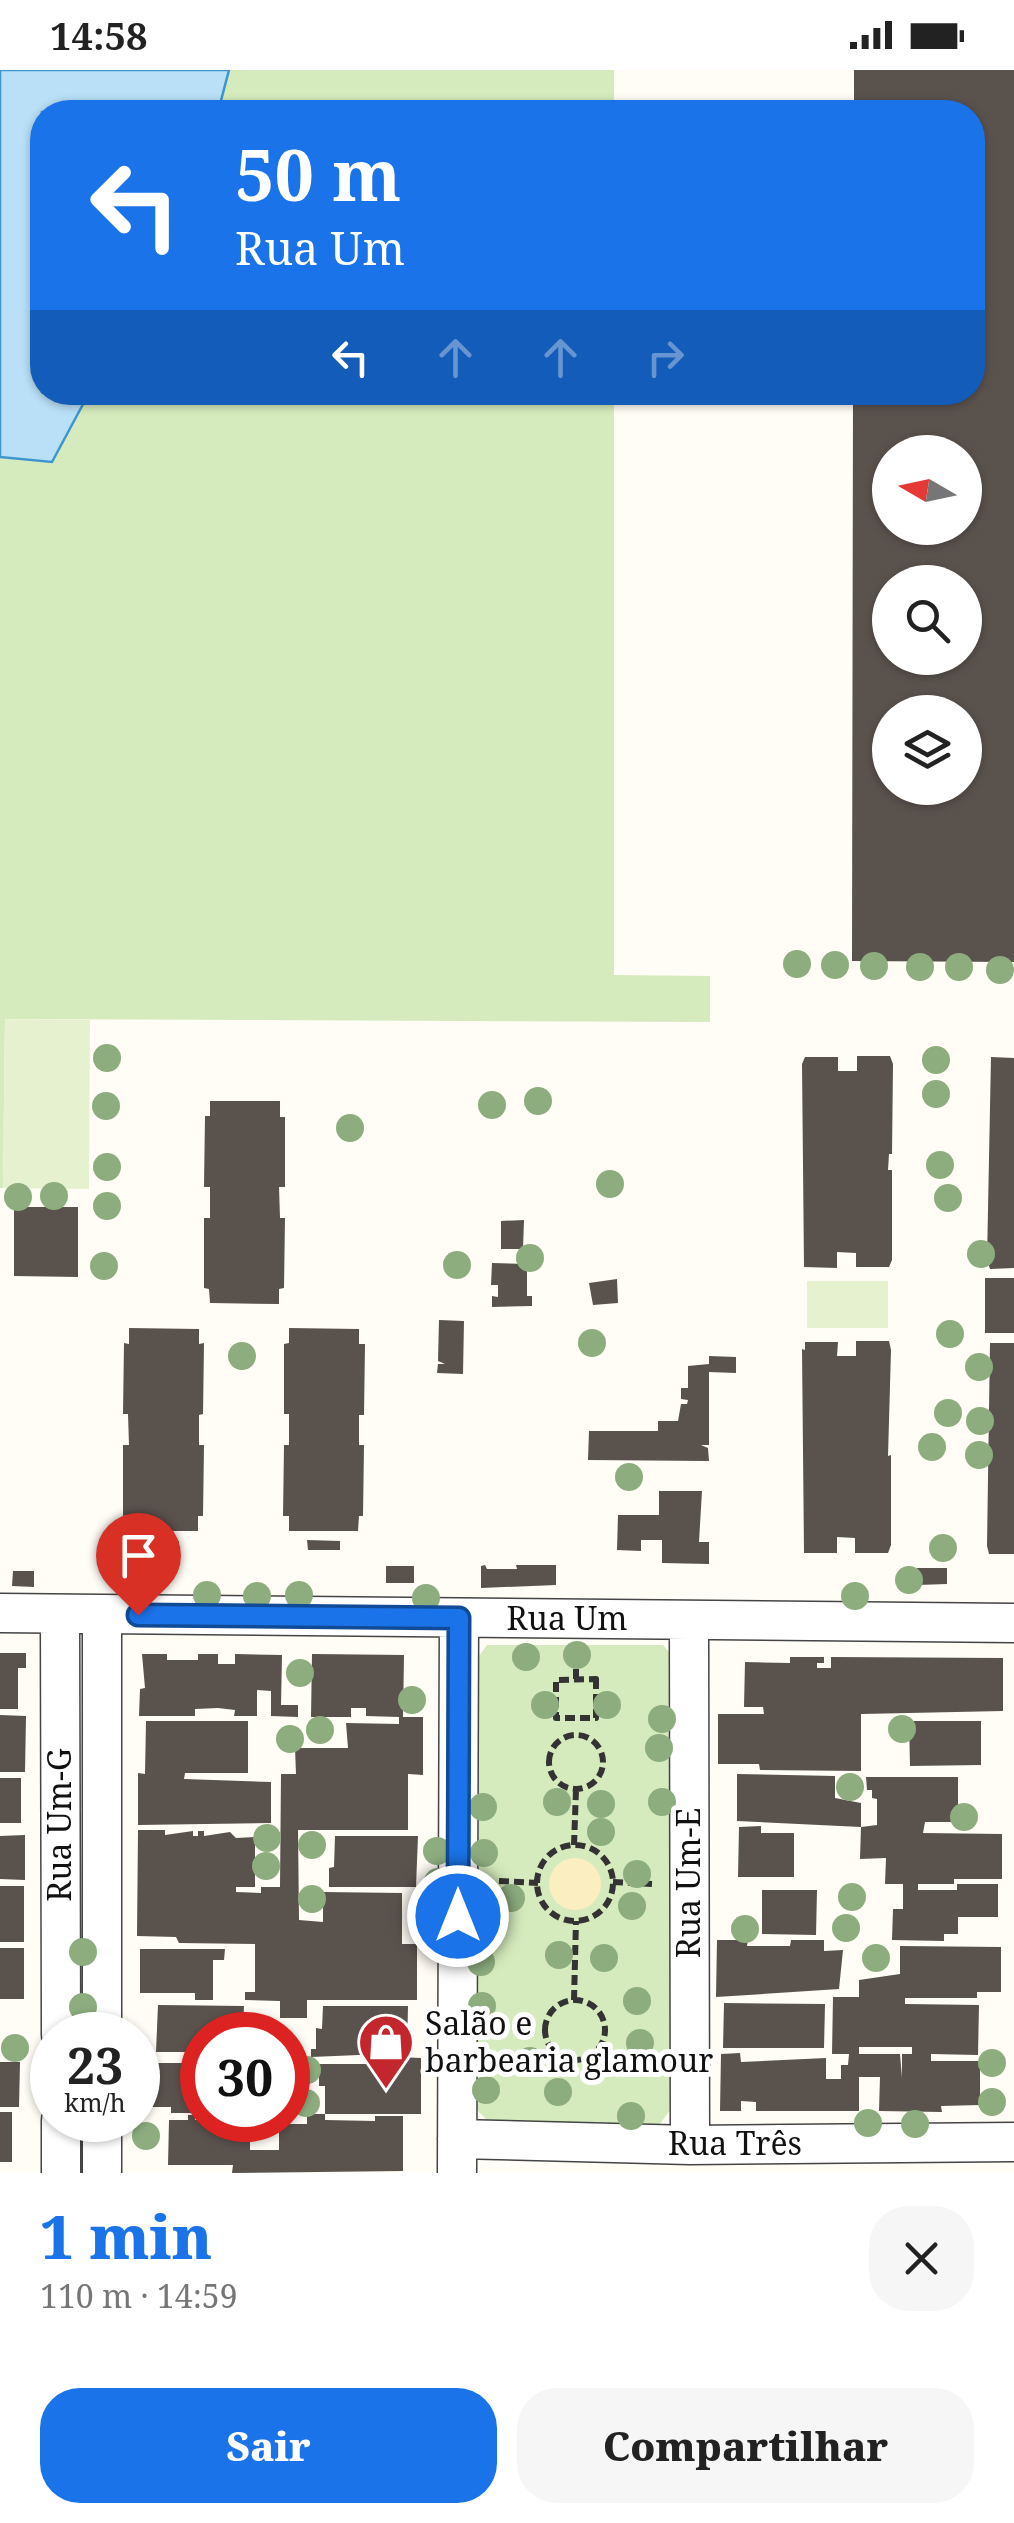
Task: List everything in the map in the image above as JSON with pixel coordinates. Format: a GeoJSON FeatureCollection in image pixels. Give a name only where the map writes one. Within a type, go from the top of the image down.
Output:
{"type":"FeatureCollection","features":[{"type":"Feature","properties":{"kind":"street","name":"Rua Um"},"geometry":{"type":"LineString","coordinates":[[0,1614],[1014,1623]]}},
{"type":"Feature","properties":{"kind":"street","name":"Rua Um-G"},"geometry":{"type":"LineString","coordinates":[[60,1614],[61,2012]]}},
{"type":"Feature","properties":{"kind":"street","name":"Rua Um-G"},"geometry":{"type":"LineString","coordinates":[[102,1615],[102,2012]]}},
{"type":"Feature","properties":{"kind":"street"},"geometry":{"type":"LineString","coordinates":[[457,2156],[459,1618]]}},
{"type":"Feature","properties":{"kind":"street","name":"Rua Um-E"},"geometry":{"type":"LineString","coordinates":[[689,1620],[690,2145]]}},
{"type":"Feature","properties":{"kind":"street"},"geometry":{"type":"LineString","coordinates":[[61,2142],[61,2173]]}},
{"type":"Feature","properties":{"kind":"street"},"geometry":{"type":"LineString","coordinates":[[102,2142],[102,2173]]}},
{"type":"Feature","properties":{"kind":"street","name":"Rua Três"},"geometry":{"type":"LineString","coordinates":[[457,2156],[690,2145],[1014,2142]]}},
{"type":"Feature","properties":{"kind":"path"},"geometry":{"type":"LineString","coordinates":[[576,1661],[576,1680]]}},
{"type":"Feature","properties":{"kind":"path"},"geometry":{"type":"LineString","coordinates":[[596,1679],[596,1718],[577,1718],[556,1718],[556,1680],[596,1679]]}},
{"type":"Feature","properties":{"kind":"path"},"geometry":{"type":"LineString","coordinates":[[576,1734],[577,1718]]}},
{"type":"Feature","properties":{"kind":"path"},"geometry":{"type":"LineString","coordinates":[[576,1734],[597,1744],[604,1762],[598,1780],[576,1790],[559,1784],[549,1762],[558,1742],[576,1734]]}},
{"type":"Feature","properties":{"kind":"path"},"geometry":{"type":"LineString","coordinates":[[574,1845],[576,1790]]}},
{"type":"Feature","properties":{"kind":"path"},"geometry":{"type":"LineString","coordinates":[[574,1845],[599,1854],[613,1882],[604,1907],[594,1916],[576,1921],[563,1919],[547,1908],[538,1884],[542,1864],[551,1854],[574,1845]]}},
{"type":"Feature","properties":{"kind":"path"},"geometry":{"type":"LineString","coordinates":[[500,1881],[538,1884]]}},
{"type":"Feature","properties":{"kind":"path"},"geometry":{"type":"LineString","coordinates":[[613,1882],[652,1884]]}},
{"type":"Feature","properties":{"kind":"path"},"geometry":{"type":"LineString","coordinates":[[574,2000],[576,1921]]}},
{"type":"Feature","properties":{"kind":"path"},"geometry":{"type":"LineString","coordinates":[[574,2000],[594,2007],[605,2030],[595,2054],[575,2060],[556,2054],[544,2031],[555,2008],[574,2000]]}},
{"type":"Feature","properties":{"kind":"green space"},"geometry":{"type":"Polygon","coordinates":[[[229,70],[614,70],[614,100],[221,100],[229,70]]]}},
{"type":"Feature","properties":{"kind":"green space"},"geometry":{"type":"Polygon","coordinates":[[[83,405],[614,405],[614,975],[710,976],[710,1022],[5,1019],[0,1188],[0,457],[52,462],[83,405]]]}},
{"type":"Feature","properties":{"kind":"green space"},"geometry":{"type":"Polygon","coordinates":[[[5,1019],[90,1020],[89,1189],[3,1188],[5,1019]]]}},
{"type":"Feature","properties":{"kind":"green space"},"geometry":{"type":"Polygon","coordinates":[[[807,1281],[888,1281],[888,1328],[807,1328],[807,1281]]]}},
{"type":"Feature","properties":{"kind":"green space"},"geometry":{"type":"Polygon","coordinates":[[[487,1645],[663,1645],[672,1656],[671,2109],[660,2124],[488,2121],[477,2110],[479,1656],[487,1645]]]}},
{"type":"Feature","properties":{"kind":"sand"},"geometry":{"type":"Polygon","coordinates":[[[575,1858],[593,1866],[601,1884],[593,1902],[575,1910],[557,1902],[549,1884],[557,1866],[575,1858]]]}},
{"type":"Feature","properties":{"kind":"water"},"geometry":{"type":"Polygon","coordinates":[[[0,70],[229,70],[221,100],[30,100],[30,405],[83,405],[52,462],[0,457],[0,70]]]}},
{"type":"Feature","properties":{"kind":"building"},"geometry":{"type":"Polygon","coordinates":[[[854,70],[1014,70],[1014,962],[852,961],[853,405],[985,405],[985,100],[854,100],[854,70]]]}},
{"type":"Feature","properties":{"kind":"building"},"geometry":{"type":"Polygon","coordinates":[[[857,1056],[890,1056],[893,1064],[892,1154],[888,1170],[892,1170],[892,1260],[889,1267],[856,1267],[856,1253],[837,1252],[837,1268],[804,1267],[802,1064],[805,1057],[838,1057],[838,1071],[857,1071],[857,1056]]]}},
{"type":"Feature","properties":{"kind":"building"},"geometry":{"type":"Polygon","coordinates":[[[991,1057],[1014,1058],[1014,1268],[990,1269],[987,1260],[991,1057]]]}},
{"type":"Feature","properties":{"kind":"building"},"geometry":{"type":"Polygon","coordinates":[[[210,1101],[280,1101],[280,1117],[285,1117],[285,1187],[279,1187],[280,1218],[285,1218],[284,1288],[279,1289],[279,1304],[210,1303],[209,1289],[204,1288],[204,1218],[210,1218],[210,1187],[204,1187],[205,1116],[210,1116],[210,1101]]]}},
{"type":"Feature","properties":{"kind":"building"},"geometry":{"type":"Polygon","coordinates":[[[14,1207],[78,1207],[78,1277],[14,1276],[14,1207]]]}},
{"type":"Feature","properties":{"kind":"building"},"geometry":{"type":"Polygon","coordinates":[[[524,1220],[523,1249],[501,1249],[501,1221],[524,1220]]]}},
{"type":"Feature","properties":{"kind":"building"},"geometry":{"type":"Polygon","coordinates":[[[492,1263],[527,1264],[527,1296],[532,1296],[532,1306],[492,1307],[492,1296],[498,1297],[498,1285],[491,1285],[492,1263]]]}},
{"type":"Feature","properties":{"kind":"building"},"geometry":{"type":"Polygon","coordinates":[[[985,1278],[1014,1278],[1014,1333],[985,1333],[985,1278]]]}},
{"type":"Feature","properties":{"kind":"building"},"geometry":{"type":"Polygon","coordinates":[[[617,1279],[618,1303],[593,1305],[589,1283],[617,1279]]]}},
{"type":"Feature","properties":{"kind":"building"},"geometry":{"type":"Polygon","coordinates":[[[439,1320],[464,1321],[463,1374],[437,1373],[438,1364],[445,1364],[438,1361],[439,1320]]]}},
{"type":"Feature","properties":{"kind":"building"},"geometry":{"type":"Polygon","coordinates":[[[129,1328],[199,1329],[199,1344],[204,1343],[203,1414],[199,1415],[199,1445],[204,1445],[203,1516],[198,1516],[198,1531],[128,1531],[128,1515],[123,1516],[123,1445],[129,1445],[128,1414],[123,1414],[124,1343],[129,1344],[129,1328]]]}},
{"type":"Feature","properties":{"kind":"building"},"geometry":{"type":"Polygon","coordinates":[[[289,1328],[359,1329],[359,1344],[365,1344],[364,1415],[359,1415],[359,1445],[364,1445],[363,1516],[359,1516],[358,1531],[289,1531],[289,1516],[283,1516],[284,1445],[289,1445],[289,1414],[284,1414],[284,1344],[289,1343],[289,1328]]]}},
{"type":"Feature","properties":{"kind":"building"},"geometry":{"type":"Polygon","coordinates":[[[856,1341],[889,1341],[891,1350],[891,1545],[888,1553],[855,1553],[855,1538],[837,1537],[837,1553],[804,1553],[802,1349],[805,1350],[805,1342],[838,1342],[837,1356],[856,1356],[856,1341]]]}},
{"type":"Feature","properties":{"kind":"building"},"geometry":{"type":"Polygon","coordinates":[[[990,1343],[1014,1343],[1014,1554],[989,1554],[987,1546],[990,1343]]]}},
{"type":"Feature","properties":{"kind":"building"},"geometry":{"type":"Polygon","coordinates":[[[709,1356],[736,1357],[736,1373],[709,1372],[709,1445],[701,1445],[708,1448],[709,1461],[588,1460],[589,1431],[658,1431],[658,1421],[678,1421],[681,1404],[688,1400],[681,1399],[681,1388],[688,1388],[688,1366],[709,1364],[709,1356]]]}},
{"type":"Feature","properties":{"kind":"building"},"geometry":{"type":"Polygon","coordinates":[[[659,1491],[702,1491],[699,1542],[709,1542],[709,1564],[662,1563],[662,1540],[641,1540],[641,1551],[617,1550],[618,1515],[659,1515],[659,1491]]]}},
{"type":"Feature","properties":{"kind":"building"},"geometry":{"type":"Polygon","coordinates":[[[307,1540],[340,1541],[340,1550],[308,1550],[307,1540]]]}},
{"type":"Feature","properties":{"kind":"building"},"geometry":{"type":"Polygon","coordinates":[[[147,1541],[179,1541],[179,1550],[146,1549],[147,1541]]]}},
{"type":"Feature","properties":{"kind":"building"},"geometry":{"type":"Polygon","coordinates":[[[516,1565],[556,1565],[556,1585],[481,1588],[481,1566],[487,1569],[517,1569],[516,1565]]]}},
{"type":"Feature","properties":{"kind":"building"},"geometry":{"type":"Polygon","coordinates":[[[386,1566],[414,1566],[414,1583],[386,1583],[386,1566]]]}},
{"type":"Feature","properties":{"kind":"building"},"geometry":{"type":"Polygon","coordinates":[[[917,1568],[947,1568],[947,1584],[917,1585],[917,1568]]]}},
{"type":"Feature","properties":{"kind":"building"},"geometry":{"type":"Polygon","coordinates":[[[13,1571],[34,1571],[34,1587],[12,1586],[13,1571]]]}},
{"type":"Feature","properties":{"kind":"building"},"geometry":{"type":"Polygon","coordinates":[[[0,1653],[26,1653],[26,1668],[18,1668],[18,1709],[0,1709],[0,1653]]]}},
{"type":"Feature","properties":{"kind":"building"},"geometry":{"type":"Polygon","coordinates":[[[142,1654],[167,1654],[167,1660],[198,1660],[198,1654],[218,1654],[218,1664],[235,1664],[235,1654],[282,1655],[281,1705],[298,1705],[298,1717],[271,1716],[271,1691],[257,1690],[257,1716],[234,1716],[235,1710],[218,1708],[195,1709],[195,1716],[139,1716],[140,1689],[145,1688],[142,1654]]]}},
{"type":"Feature","properties":{"kind":"building"},"geometry":{"type":"Polygon","coordinates":[[[312,1654],[404,1655],[403,1717],[423,1717],[423,1775],[408,1774],[408,1830],[298,1830],[299,1920],[323,1922],[323,1892],[402,1893],[402,1944],[417,1944],[417,2000],[307,2000],[307,2012],[280,2012],[280,2001],[245,2000],[245,1992],[255,1992],[255,1944],[179,1943],[176,1937],[137,1936],[138,1830],[165,1830],[165,1835],[193,1831],[193,1836],[198,1836],[198,1831],[204,1831],[204,1836],[230,1832],[236,1838],[255,1837],[255,1887],[236,1887],[236,1892],[261,1893],[261,1887],[280,1887],[281,1774],[296,1774],[295,1748],[348,1748],[346,1723],[399,1724],[399,1717],[366,1716],[366,1708],[351,1708],[351,1717],[311,1717],[312,1654]]]}},
{"type":"Feature","properties":{"kind":"building"},"geometry":{"type":"Polygon","coordinates":[[[790,1657],[824,1657],[824,1663],[817,1663],[817,1668],[831,1668],[831,1657],[1003,1658],[1003,1711],[861,1714],[861,1771],[760,1770],[759,1764],[718,1764],[718,1714],[764,1714],[763,1707],[744,1707],[745,1662],[790,1663],[790,1657]]]}},
{"type":"Feature","properties":{"kind":"building"},"geometry":{"type":"Polygon","coordinates":[[[0,1715],[26,1716],[25,1772],[0,1772],[0,1715]]]}},
{"type":"Feature","properties":{"kind":"building"},"geometry":{"type":"Polygon","coordinates":[[[146,1721],[248,1721],[248,1773],[185,1773],[184,1779],[271,1782],[271,1823],[138,1825],[138,1773],[145,1774],[146,1721]]]}},
{"type":"Feature","properties":{"kind":"building"},"geometry":{"type":"Polygon","coordinates":[[[909,1721],[981,1721],[981,1765],[910,1766],[909,1721]]]}},
{"type":"Feature","properties":{"kind":"building"},"geometry":{"type":"Polygon","coordinates":[[[737,1774],[835,1776],[835,1798],[861,1803],[861,1827],[737,1821],[737,1774]]]}},
{"type":"Feature","properties":{"kind":"building"},"geometry":{"type":"Polygon","coordinates":[[[866,1777],[958,1777],[958,1822],[925,1822],[923,1833],[1002,1834],[1002,1879],[954,1879],[954,1884],[918,1884],[918,1890],[957,1890],[957,1884],[998,1884],[998,1917],[958,1917],[958,1934],[944,1934],[944,1941],[892,1940],[893,1909],[903,1909],[903,1884],[885,1884],[886,1858],[860,1859],[861,1827],[877,1825],[877,1799],[872,1798],[872,1790],[867,1790],[866,1777]]]}},
{"type":"Feature","properties":{"kind":"building"},"geometry":{"type":"Polygon","coordinates":[[[0,1778],[21,1778],[21,1823],[0,1823],[0,1778]]]}},
{"type":"Feature","properties":{"kind":"building"},"geometry":{"type":"Polygon","coordinates":[[[761,1826],[761,1833],[794,1833],[794,1877],[738,1877],[739,1827],[761,1826]]]}},
{"type":"Feature","properties":{"kind":"building"},"geometry":{"type":"Polygon","coordinates":[[[25,1835],[25,1880],[0,1879],[0,1836],[25,1835]]]}},
{"type":"Feature","properties":{"kind":"building"},"geometry":{"type":"Polygon","coordinates":[[[335,1836],[418,1836],[416,1887],[329,1887],[335,1836]]]}},
{"type":"Feature","properties":{"kind":"building"},"geometry":{"type":"Polygon","coordinates":[[[0,1886],[24,1886],[24,1942],[0,1942],[0,1886]]]}},
{"type":"Feature","properties":{"kind":"building"},"geometry":{"type":"Polygon","coordinates":[[[762,1890],[817,1890],[816,1935],[762,1934],[762,1890]]]}},
{"type":"Feature","properties":{"kind":"building"},"geometry":{"type":"Polygon","coordinates":[[[717,1940],[748,1940],[747,1946],[790,1946],[791,1940],[824,1940],[824,1951],[843,1950],[839,1989],[716,1997],[717,1940]]]}},
{"type":"Feature","properties":{"kind":"building"},"geometry":{"type":"Polygon","coordinates":[[[900,1946],[1001,1947],[1001,1992],[977,1992],[977,1998],[905,1998],[905,2004],[979,2005],[978,2055],[931,2054],[931,2061],[980,2061],[980,2105],[941,2106],[942,2112],[879,2111],[880,2077],[859,2077],[859,2111],[756,2111],[756,2102],[741,2101],[741,2111],[720,2111],[721,2054],[740,2053],[741,2062],[826,2058],[826,2079],[841,2079],[841,2065],[848,2065],[849,2054],[832,2054],[833,1997],[859,1997],[859,1980],[900,1974],[900,1946]],[[859,2047],[859,2054],[900,2054],[902,2078],[902,2054],[912,2054],[912,2047],[859,2047]]]}},
{"type":"Feature","properties":{"kind":"building"},"geometry":{"type":"Polygon","coordinates":[[[0,1948],[24,1948],[24,1999],[0,1999],[0,1948]]]}},
{"type":"Feature","properties":{"kind":"building"},"geometry":{"type":"Polygon","coordinates":[[[140,1949],[225,1949],[224,1960],[213,1960],[213,2000],[195,2000],[195,1993],[140,1993],[140,1949]]]}},
{"type":"Feature","properties":{"kind":"building"},"geometry":{"type":"Polygon","coordinates":[[[724,2003],[825,2004],[824,2048],[723,2048],[724,2003]]]}},
{"type":"Feature","properties":{"kind":"building"},"geometry":{"type":"Polygon","coordinates":[[[158,2005],[244,2006],[244,2012],[180,2012],[180,2052],[160,2052],[158,2005]]]}},
{"type":"Feature","properties":{"kind":"building"},"geometry":{"type":"Polygon","coordinates":[[[323,2006],[408,2006],[407,2053],[311,2057],[311,2049],[316,2049],[316,2028],[322,2029],[323,2006]]]}},
{"type":"Feature","properties":{"kind":"building"},"geometry":{"type":"Polygon","coordinates":[[[398,2057],[421,2058],[421,2114],[325,2114],[325,2086],[319,2086],[319,2064],[398,2064],[398,2057]]]}},
{"type":"Feature","properties":{"kind":"building"},"geometry":{"type":"Polygon","coordinates":[[[0,2062],[20,2062],[19,2107],[0,2107],[0,2062]]]}},
{"type":"Feature","properties":{"kind":"building"},"geometry":{"type":"Polygon","coordinates":[[[160,2063],[180,2063],[180,2113],[171,2113],[171,2107],[160,2107],[160,2063]]]}},
{"type":"Feature","properties":{"kind":"building"},"geometry":{"type":"Polygon","coordinates":[[[0,2112],[12,2112],[12,2162],[0,2162],[0,2112]]]}},
{"type":"Feature","properties":{"kind":"building"},"geometry":{"type":"Polygon","coordinates":[[[310,2114],[325,2114],[325,2120],[375,2121],[375,2116],[403,2116],[403,2171],[232,2173],[233,2165],[168,2165],[169,2120],[180,2120],[180,2142],[250,2142],[250,2150],[279,2150],[279,2142],[310,2142],[310,2114]]]}},
{"type":"Feature","properties":{"kind":"place","name":"Salão e barbearia glamour"},"geometry":{"type":"Point","coordinates":[386,2091]}},
{"type":"Feature","properties":{"kind":"route"},"geometry":{"type":"LineString","coordinates":[[138,1615],[459,1618],[458,1916]]}}]}
